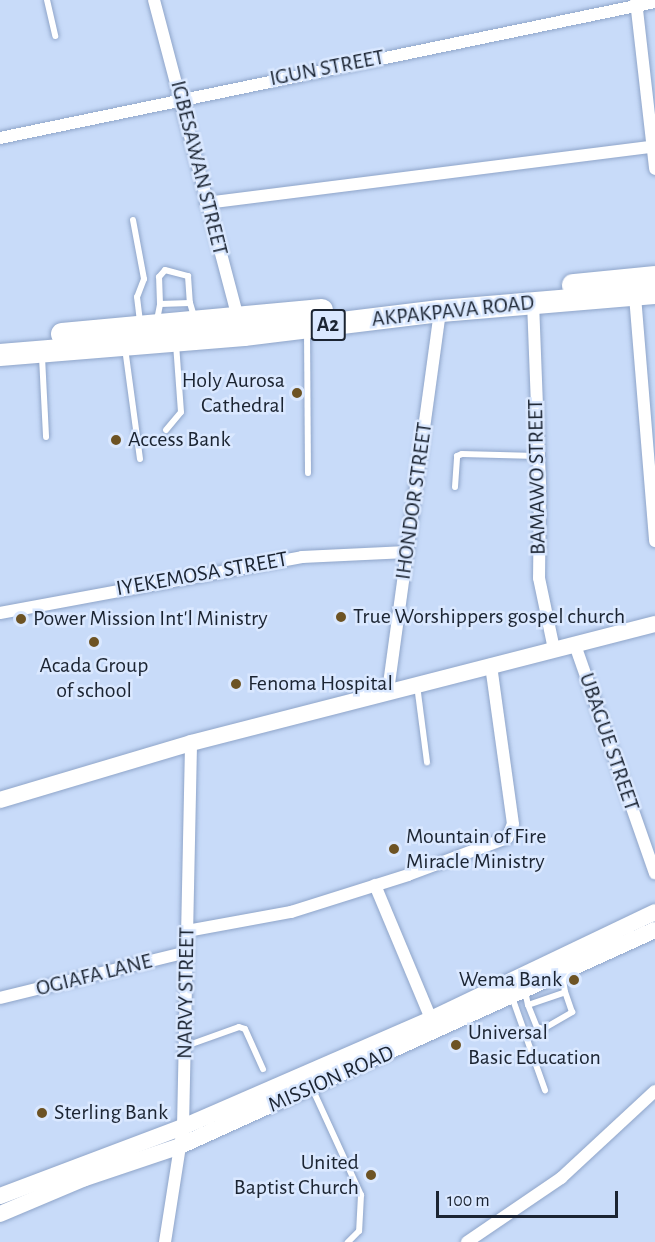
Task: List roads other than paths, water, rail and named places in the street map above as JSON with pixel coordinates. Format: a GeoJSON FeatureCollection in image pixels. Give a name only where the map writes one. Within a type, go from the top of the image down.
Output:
{"type":"FeatureCollection","features":[{"type":"Feature","properties":{"kind":"highway","name":"AKPAKPAVA ROAD"},"geometry":{"type":"LineString","coordinates":[[0,355],[176,340],[241,327],[655,277]]}},
{"type":"Feature","properties":{"kind":"highway","name":"AKPAKPAVA ROAD"},"geometry":{"type":"LineString","coordinates":[[0,340],[193,313],[241,327],[307,327],[533,302],[645,295]]}},
{"type":"Feature","properties":{"kind":"street","name":"IGBESAWAN STREET"},"geometry":{"type":"LineString","coordinates":[[154,0],[182,97],[206,203],[241,327]]}},
{"type":"Feature","properties":{"kind":"street","name":"IGUN STREET"},"geometry":{"type":"LineString","coordinates":[[0,138],[60,128],[182,97],[637,3],[655,2]]}},
{"type":"Feature","properties":{"kind":"street"},"geometry":{"type":"LineString","coordinates":[[637,3],[655,169]]}},
{"type":"Feature","properties":{"kind":"street"},"geometry":{"type":"LineString","coordinates":[[206,203],[654,146]]}},
{"type":"Feature","properties":{"kind":"street"},"geometry":{"type":"LineString","coordinates":[[645,295],[655,542]]}},
{"type":"Feature","properties":{"kind":"street","name":"BAMAWO STREET"},"geometry":{"type":"LineString","coordinates":[[533,302],[539,578],[555,649]]}},
{"type":"Feature","properties":{"kind":"street","name":"IHONDOR STREET"},"geometry":{"type":"LineString","coordinates":[[388,691],[440,311]]}},
{"type":"Feature","properties":{"kind":"street","name":"IYEKEMOSA STREET"},"geometry":{"type":"LineString","coordinates":[[0,613],[302,557],[407,552]]}},
{"type":"Feature","properties":{"kind":"street"},"geometry":{"type":"LineString","coordinates":[[0,800],[191,743],[655,624]]}},
{"type":"Feature","properties":{"kind":"street","name":"UBAGUE STREET"},"geometry":{"type":"LineString","coordinates":[[575,645],[655,873]]}},
{"type":"Feature","properties":{"kind":"street"},"geometry":{"type":"LineString","coordinates":[[187,931],[291,912],[507,838],[512,832],[491,665]]}},
{"type":"Feature","properties":{"kind":"street","name":"NARVY STREET"},"geometry":{"type":"LineString","coordinates":[[165,1242],[183,1127],[191,743]]}},
{"type":"Feature","properties":{"kind":"street"},"geometry":{"type":"LineString","coordinates":[[375,885],[431,1019]]}},
{"type":"Feature","properties":{"kind":"street","name":"MISSION ROAD"},"geometry":{"type":"LineString","coordinates":[[0,1196],[183,1127],[431,1019],[655,912]]}},
{"type":"Feature","properties":{"kind":"street","name":"MISSION ROAD"},"geometry":{"type":"LineString","coordinates":[[0,1214],[85,1178],[180,1146],[518,992],[561,970],[655,930]]}},
{"type":"Feature","properties":{"kind":"street","name":"OGIAFA LANE"},"geometry":{"type":"LineString","coordinates":[[0,998],[187,952]]}},
{"type":"Feature","properties":{"kind":"street"},"geometry":{"type":"LineString","coordinates":[[467,1242],[561,1178],[655,1091]]}},
{"type":"Feature","properties":{"kind":"lane"},"geometry":{"type":"LineString","coordinates":[[47,0],[55,36]]}},
{"type":"Feature","properties":{"kind":"lane"},"geometry":{"type":"LineString","coordinates":[[133,220],[144,279],[137,297],[152,319]]}},
{"type":"Feature","properties":{"kind":"lane"},"geometry":{"type":"LineString","coordinates":[[152,319],[159,276],[165,270],[189,276],[193,313]]}},
{"type":"Feature","properties":{"kind":"lane"},"geometry":{"type":"LineString","coordinates":[[307,327],[308,473]]}},
{"type":"Feature","properties":{"kind":"lane"},"geometry":{"type":"LineString","coordinates":[[166,430],[181,412],[176,340]]}},
{"type":"Feature","properties":{"kind":"lane"},"geometry":{"type":"LineString","coordinates":[[124,344],[140,459]]}},
{"type":"Feature","properties":{"kind":"lane"},"geometry":{"type":"LineString","coordinates":[[41,351],[46,437]]}},
{"type":"Feature","properties":{"kind":"lane"},"geometry":{"type":"LineString","coordinates":[[455,487],[457,456],[462,454],[537,456]]}},
{"type":"Feature","properties":{"kind":"lane"},"geometry":{"type":"LineString","coordinates":[[417,684],[426,762]]}},
{"type":"Feature","properties":{"kind":"lane"},"geometry":{"type":"LineString","coordinates":[[518,992],[528,1005],[537,1027],[543,1029],[572,1012],[561,970]]}},
{"type":"Feature","properties":{"kind":"lane"},"geometry":{"type":"LineString","coordinates":[[518,992],[544,1090]]}},
{"type":"Feature","properties":{"kind":"lane"},"geometry":{"type":"LineString","coordinates":[[528,1005],[565,992]]}},
{"type":"Feature","properties":{"kind":"lane"},"geometry":{"type":"LineString","coordinates":[[185,1046],[239,1027],[245,1029],[263,1069]]}},
{"type":"Feature","properties":{"kind":"lane"},"geometry":{"type":"LineString","coordinates":[[312,1087],[361,1195],[358,1231],[348,1242]]}},
{"type":"Feature","properties":{"kind":"place","name":"Holy Aurosa Cathedral"},"geometry":{"type":"Point","coordinates":[297,393]}},
{"type":"Feature","properties":{"kind":"place","name":"Access Bank"},"geometry":{"type":"Point","coordinates":[116,440]}},
{"type":"Feature","properties":{"kind":"place","name":"True Worshippers gospel church"},"geometry":{"type":"Point","coordinates":[341,617]}},
{"type":"Feature","properties":{"kind":"place","name":"Power Mission Int'l Ministry"},"geometry":{"type":"Point","coordinates":[21,619]}},
{"type":"Feature","properties":{"kind":"place","name":"Acada Group of school"},"geometry":{"type":"Point","coordinates":[94,642]}},
{"type":"Feature","properties":{"kind":"place","name":"Fenoma Hospital"},"geometry":{"type":"Point","coordinates":[236,684]}},
{"type":"Feature","properties":{"kind":"place","name":"Mountain of Fire Miracle Ministry"},"geometry":{"type":"Point","coordinates":[394,849]}},
{"type":"Feature","properties":{"kind":"place","name":"Wema Bank"},"geometry":{"type":"Point","coordinates":[574,980]}},
{"type":"Feature","properties":{"kind":"place","name":"Universal Basic Education"},"geometry":{"type":"Point","coordinates":[456,1045]}},
{"type":"Feature","properties":{"kind":"place","name":"Sterling Bank"},"geometry":{"type":"Point","coordinates":[42,1113]}},
{"type":"Feature","properties":{"kind":"place","name":"United Baptist Church"},"geometry":{"type":"Point","coordinates":[371,1175]}}]}
